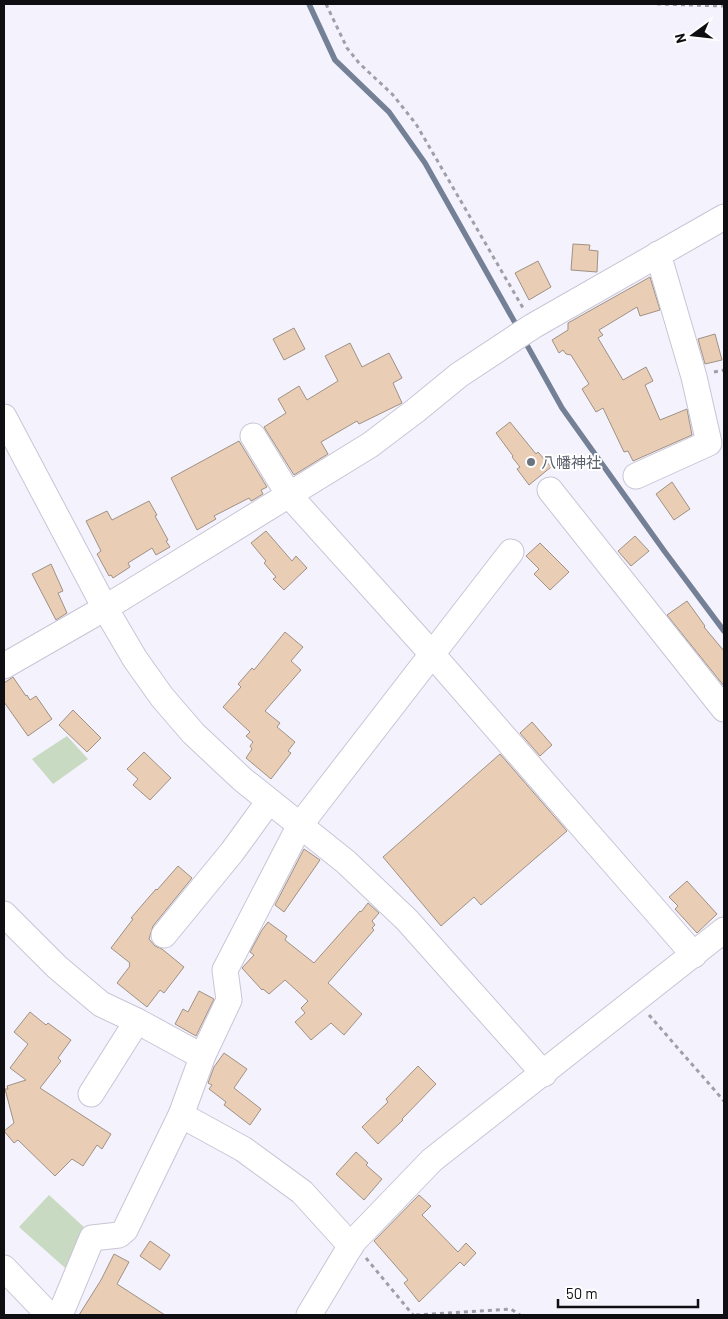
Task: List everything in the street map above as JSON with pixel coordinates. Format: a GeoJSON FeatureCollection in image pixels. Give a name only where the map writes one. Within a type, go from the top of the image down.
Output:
{"type":"FeatureCollection","features":[{"type":"Feature","properties":{"kind":"street"},"geometry":{"type":"LineString","coordinates":[[4,666],[105,608],[370,445],[458,375],[533,326],[724,217]]}},
{"type":"Feature","properties":{"kind":"street"},"geometry":{"type":"LineString","coordinates":[[636,476],[709,443],[694,377],[658,254]]}},
{"type":"Feature","properties":{"kind":"street"},"geometry":{"type":"LineString","coordinates":[[4,417],[105,608],[135,659],[162,697],[193,733],[242,779],[346,862],[407,920],[544,1074]]}},
{"type":"Feature","properties":{"kind":"street"},"geometry":{"type":"LineString","coordinates":[[253,436],[289,495],[432,654],[694,955]]}},
{"type":"Feature","properties":{"kind":"street"},"geometry":{"type":"LineString","coordinates":[[550,490],[724,709]]}},
{"type":"Feature","properties":{"kind":"street"},"geometry":{"type":"LineString","coordinates":[[60,1315],[92,1238],[119,1235],[125,1230],[181,1115],[203,1055],[229,1000],[225,970],[300,825],[511,552]]}},
{"type":"Feature","properties":{"kind":"street"},"geometry":{"type":"LineString","coordinates":[[164,935],[232,852],[269,802]]}},
{"type":"Feature","properties":{"kind":"street"},"geometry":{"type":"LineString","coordinates":[[4,914],[57,967],[101,1004],[203,1055]]}},
{"type":"Feature","properties":{"kind":"street"},"geometry":{"type":"LineString","coordinates":[[309,1315],[352,1244],[432,1160],[544,1074],[635,999],[724,930]]}},
{"type":"Feature","properties":{"kind":"street"},"geometry":{"type":"LineString","coordinates":[[91,1094],[138,1021]]}},
{"type":"Feature","properties":{"kind":"street"},"geometry":{"type":"LineString","coordinates":[[181,1115],[243,1149],[302,1192],[352,1244]]}},
{"type":"Feature","properties":{"kind":"street"},"geometry":{"type":"LineString","coordinates":[[4,1268],[49,1315]]}},
{"type":"Feature","properties":{"kind":"path"},"geometry":{"type":"LineString","coordinates":[[326,4],[347,48],[393,95],[416,124],[533,326]]}},
{"type":"Feature","properties":{"kind":"path"},"geometry":{"type":"LineString","coordinates":[[657,4],[724,6]]}},
{"type":"Feature","properties":{"kind":"path"},"geometry":{"type":"LineString","coordinates":[[635,999],[724,1101]]}},
{"type":"Feature","properties":{"kind":"path"},"geometry":{"type":"LineString","coordinates":[[352,1244],[414,1315],[512,1309],[520,1315]]}},
{"type":"Feature","properties":{"kind":"green space"},"geometry":{"type":"Polygon","coordinates":[[[67,736],[88,759],[53,784],[32,759],[67,736]]]}},
{"type":"Feature","properties":{"kind":"green space"},"geometry":{"type":"Polygon","coordinates":[[[49,1195],[86,1229],[72,1274],[19,1227],[49,1195]]]}},
{"type":"Feature","properties":{"kind":"building"},"geometry":{"type":"Polygon","coordinates":[[[573,244],[590,245],[589,250],[598,251],[597,272],[571,270],[573,244]]]}},
{"type":"Feature","properties":{"kind":"building"},"geometry":{"type":"Polygon","coordinates":[[[538,261],[551,287],[529,300],[515,273],[538,261]]]}},
{"type":"Feature","properties":{"kind":"building"},"geometry":{"type":"Polygon","coordinates":[[[650,277],[660,310],[640,316],[637,307],[599,330],[603,335],[598,338],[623,380],[646,367],[653,381],[645,385],[660,420],[687,409],[692,435],[633,461],[628,451],[624,452],[603,408],[596,412],[582,389],[589,384],[571,355],[566,354],[563,350],[559,353],[552,340],[568,330],[568,323],[650,277]]]}},
{"type":"Feature","properties":{"kind":"building"},"geometry":{"type":"Polygon","coordinates":[[[294,328],[305,349],[284,360],[273,339],[294,328]]]}},
{"type":"Feature","properties":{"kind":"building"},"geometry":{"type":"Polygon","coordinates":[[[715,334],[722,360],[705,364],[698,339],[715,334]]]}},
{"type":"Feature","properties":{"kind":"building"},"geometry":{"type":"Polygon","coordinates":[[[350,343],[362,367],[389,353],[402,378],[393,383],[402,403],[359,424],[357,421],[321,442],[328,454],[294,475],[264,427],[286,413],[278,399],[299,386],[307,400],[338,381],[325,356],[350,343]]]}},
{"type":"Feature","properties":{"kind":"building"},"geometry":{"type":"Polygon","coordinates":[[[510,422],[536,454],[538,452],[551,467],[529,485],[517,469],[520,467],[496,433],[510,422]]]}},
{"type":"Feature","properties":{"kind":"building"},"geometry":{"type":"Polygon","coordinates":[[[239,441],[267,487],[261,490],[263,494],[251,501],[249,498],[214,516],[216,519],[197,530],[171,478],[239,441]]]}},
{"type":"Feature","properties":{"kind":"building"},"geometry":{"type":"Polygon","coordinates":[[[672,482],[690,509],[674,520],[656,494],[672,482]]]}},
{"type":"Feature","properties":{"kind":"building"},"geometry":{"type":"Polygon","coordinates":[[[149,501],[170,547],[156,555],[152,548],[128,563],[130,567],[113,578],[111,575],[109,576],[97,554],[101,551],[86,521],[107,511],[112,520],[149,501]]]}},
{"type":"Feature","properties":{"kind":"building"},"geometry":{"type":"Polygon","coordinates":[[[266,531],[292,561],[296,556],[307,568],[284,590],[273,579],[276,577],[251,543],[266,531]]]}},
{"type":"Feature","properties":{"kind":"building"},"geometry":{"type":"Polygon","coordinates":[[[635,536],[649,551],[631,566],[618,551],[635,536]]]}},
{"type":"Feature","properties":{"kind":"building"},"geometry":{"type":"Polygon","coordinates":[[[540,543],[569,572],[550,590],[534,574],[539,569],[526,556],[540,543]]]}},
{"type":"Feature","properties":{"kind":"building"},"geometry":{"type":"Polygon","coordinates":[[[51,564],[63,591],[58,593],[67,613],[56,620],[32,574],[51,564]]]}},
{"type":"Feature","properties":{"kind":"building"},"geometry":{"type":"Polygon","coordinates":[[[687,601],[704,627],[724,651],[724,686],[667,615],[687,601]]]}},
{"type":"Feature","properties":{"kind":"building"},"geometry":{"type":"Polygon","coordinates":[[[285,632],[303,647],[291,661],[301,670],[265,711],[280,723],[277,727],[295,742],[288,751],[291,753],[271,779],[246,758],[252,749],[250,746],[253,742],[246,736],[250,732],[223,707],[241,687],[238,684],[252,668],[254,670],[285,632]]]}},
{"type":"Feature","properties":{"kind":"building"},"geometry":{"type":"Polygon","coordinates":[[[13,677],[30,700],[36,696],[52,719],[28,736],[4,702],[4,683],[13,677]]]}},
{"type":"Feature","properties":{"kind":"building"},"geometry":{"type":"Polygon","coordinates":[[[73,710],[101,738],[87,752],[59,725],[73,710]]]}},
{"type":"Feature","properties":{"kind":"building"},"geometry":{"type":"Polygon","coordinates":[[[532,722],[552,745],[540,756],[520,733],[532,722]]]}},
{"type":"Feature","properties":{"kind":"building"},"geometry":{"type":"Polygon","coordinates":[[[144,752],[171,778],[150,800],[133,785],[138,779],[127,769],[144,752]]]}},
{"type":"Feature","properties":{"kind":"building"},"geometry":{"type":"Polygon","coordinates":[[[500,754],[567,831],[481,905],[474,897],[441,926],[383,857],[500,754]]]}},
{"type":"Feature","properties":{"kind":"building"},"geometry":{"type":"Polygon","coordinates":[[[304,849],[320,860],[284,912],[275,905],[304,849]]]}},
{"type":"Feature","properties":{"kind":"building"},"geometry":{"type":"Polygon","coordinates":[[[178,866],[192,878],[153,926],[149,939],[155,946],[162,949],[184,967],[164,993],[160,990],[147,1007],[117,983],[130,966],[130,963],[111,948],[133,919],[131,918],[178,866]]]}},
{"type":"Feature","properties":{"kind":"building"},"geometry":{"type":"Polygon","coordinates":[[[687,881],[717,914],[697,933],[675,909],[678,906],[669,897],[687,881]]]}},
{"type":"Feature","properties":{"kind":"building"},"geometry":{"type":"Polygon","coordinates":[[[368,903],[379,913],[372,921],[375,925],[372,928],[374,930],[328,983],[362,1014],[344,1035],[331,1023],[311,1040],[295,1022],[305,1013],[301,1008],[308,1001],[285,980],[269,994],[262,990],[242,968],[254,955],[250,952],[268,922],[287,936],[285,940],[314,963],[368,903]]]}},
{"type":"Feature","properties":{"kind":"building"},"geometry":{"type":"Polygon","coordinates":[[[199,991],[214,999],[196,1036],[175,1024],[183,1009],[188,1012],[199,991]]]}},
{"type":"Feature","properties":{"kind":"building"},"geometry":{"type":"Polygon","coordinates":[[[30,1012],[46,1025],[48,1023],[71,1040],[58,1058],[61,1061],[40,1088],[111,1134],[102,1149],[97,1145],[83,1166],[72,1159],[55,1176],[18,1140],[14,1143],[4,1131],[14,1123],[5,1089],[8,1089],[7,1086],[26,1080],[10,1068],[28,1044],[14,1032],[30,1012]]]}},
{"type":"Feature","properties":{"kind":"building"},"geometry":{"type":"Polygon","coordinates":[[[224,1053],[247,1069],[234,1088],[261,1109],[250,1125],[224,1105],[226,1102],[209,1089],[212,1085],[208,1083],[214,1067],[224,1053]]]}},
{"type":"Feature","properties":{"kind":"building"},"geometry":{"type":"Polygon","coordinates":[[[418,1066],[436,1084],[378,1144],[362,1127],[388,1102],[386,1099],[418,1066]]]}},
{"type":"Feature","properties":{"kind":"building"},"geometry":{"type":"Polygon","coordinates":[[[356,1152],[368,1163],[366,1165],[382,1179],[364,1200],[336,1174],[356,1152]]]}},
{"type":"Feature","properties":{"kind":"building"},"geometry":{"type":"Polygon","coordinates":[[[419,1195],[431,1206],[422,1215],[458,1252],[466,1243],[476,1253],[464,1266],[460,1262],[419,1302],[404,1283],[408,1280],[374,1241],[419,1195]]]}},
{"type":"Feature","properties":{"kind":"building"},"geometry":{"type":"Polygon","coordinates":[[[150,1241],[170,1255],[160,1270],[140,1256],[150,1241]]]}},
{"type":"Feature","properties":{"kind":"building"},"geometry":{"type":"Polygon","coordinates":[[[114,1254],[129,1262],[117,1284],[165,1315],[79,1315],[101,1280],[114,1254]]]}},
{"type":"Feature","properties":{"kind":"waterway"},"geometry":{"type":"LineString","coordinates":[[309,4],[335,60],[389,112],[425,163],[518,328]]}},
{"type":"Feature","properties":{"kind":"waterway"},"geometry":{"type":"LineString","coordinates":[[523,338],[562,408],[724,631]]}},
{"type":"Feature","properties":{"kind":"place","name":"八幡神社"},"geometry":{"type":"Point","coordinates":[531,462]}}]}
